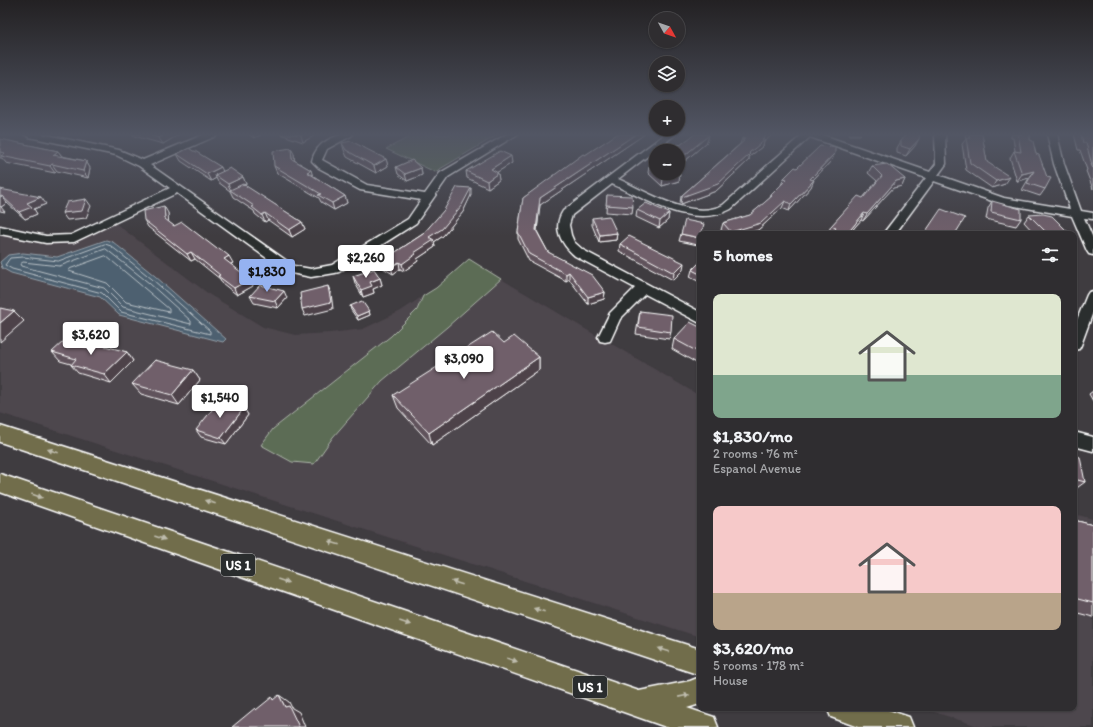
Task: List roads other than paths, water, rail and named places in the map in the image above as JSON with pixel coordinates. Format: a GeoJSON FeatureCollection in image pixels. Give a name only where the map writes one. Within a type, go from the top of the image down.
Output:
{"type":"FeatureCollection","features":[{"type":"Feature","properties":{"kind":"main road"},"geometry":{"type":"LineString","coordinates":[[0,434],[697,661]]}},
{"type":"Feature","properties":{"kind":"main road","name":"US 1"},"geometry":{"type":"LineString","coordinates":[[0,483],[704,727]]}},
{"type":"Feature","properties":{"kind":"main road"},"geometry":{"type":"LineString","coordinates":[[640,705],[697,692]]}},
{"type":"Feature","properties":{"kind":"main road"},"geometry":{"type":"LineString","coordinates":[[849,711],[899,727]]}},
{"type":"Feature","properties":{"kind":"street"},"geometry":{"type":"LineString","coordinates":[[148,168],[290,269],[311,273],[336,269],[412,221],[444,175],[456,168]]}},
{"type":"Feature","properties":{"kind":"street"},"geometry":{"type":"LineString","coordinates":[[327,168],[364,188],[429,198]]}},
{"type":"Feature","properties":{"kind":"street"},"geometry":{"type":"LineString","coordinates":[[625,168],[567,213],[563,222],[564,233],[569,245],[579,253],[697,316]]}},
{"type":"Feature","properties":{"kind":"street"},"geometry":{"type":"LineString","coordinates":[[610,179],[680,209],[704,214],[717,212],[727,207],[770,168]]}},
{"type":"Feature","properties":{"kind":"street"},"geometry":{"type":"LineString","coordinates":[[909,168],[1002,201],[1093,216]]}},
{"type":"Feature","properties":{"kind":"street"},"geometry":{"type":"LineString","coordinates":[[891,231],[938,168]]}},
{"type":"Feature","properties":{"kind":"street"},"geometry":{"type":"LineString","coordinates":[[1061,168],[1077,213],[1093,251]]}},
{"type":"Feature","properties":{"kind":"street"},"geometry":{"type":"LineString","coordinates":[[0,230],[48,241],[74,238],[177,189]]}},
{"type":"Feature","properties":{"kind":"street"},"geometry":{"type":"LineString","coordinates":[[605,337],[615,316],[643,288]]}},
{"type":"Feature","properties":{"kind":"street"},"geometry":{"type":"LineString","coordinates":[[1077,337],[1093,295]]}},
{"type":"Feature","properties":{"kind":"street"},"geometry":{"type":"LineString","coordinates":[[1077,440],[1093,444]]}},
{"type":"Feature","properties":{"kind":"water"},"geometry":{"type":"Polygon","coordinates":[[[106,240],[113,242],[155,276],[226,339],[223,342],[119,315],[100,297],[11,273],[2,268],[0,262],[8,255],[23,253],[57,257],[106,240]]]}}]}
